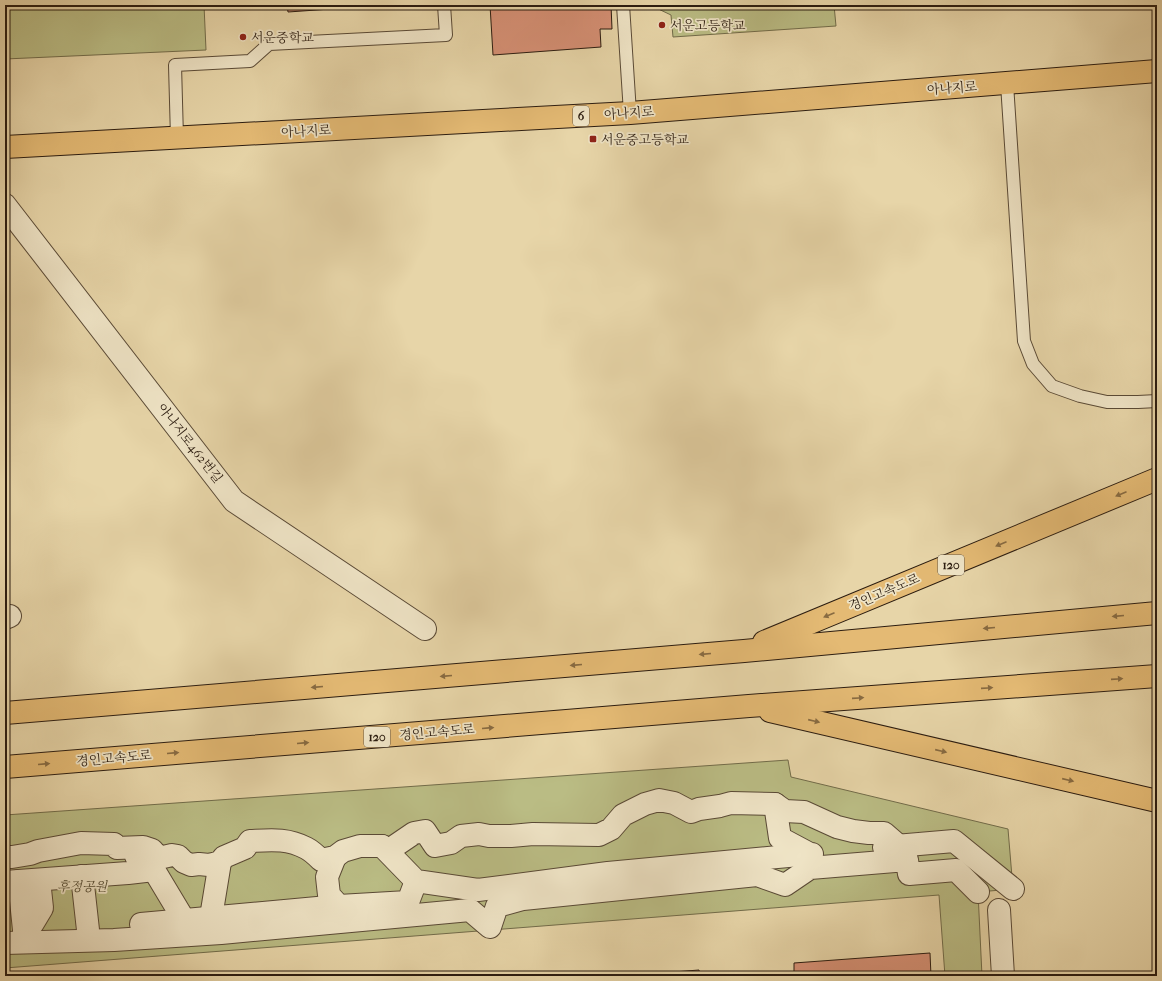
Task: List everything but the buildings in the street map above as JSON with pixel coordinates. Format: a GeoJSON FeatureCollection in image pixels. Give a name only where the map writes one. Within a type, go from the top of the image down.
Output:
{"type":"FeatureCollection","features":[{"type":"Feature","properties":{"kind":"main road","name":"아나지로"},"geometry":{"type":"LineString","coordinates":[[5,147],[630,113],[1157,71]]}},
{"type":"Feature","properties":{"kind":"main road","name":"경인고속도로"},"geometry":{"type":"LineString","coordinates":[[744,650],[1157,479]]}},
{"type":"Feature","properties":{"kind":"main road","name":"경인고속도로"},"geometry":{"type":"LineString","coordinates":[[5,713],[1157,613]]}},
{"type":"Feature","properties":{"kind":"main road","name":"경인고속도로"},"geometry":{"type":"LineString","coordinates":[[5,767],[749,706],[1157,676]]}},
{"type":"Feature","properties":{"kind":"main road","name":"경인고속도로"},"geometry":{"type":"LineString","coordinates":[[749,706],[1157,801]]}},
{"type":"Feature","properties":{"kind":"street","name":"아나지로462번길"},"geometry":{"type":"LineString","coordinates":[[5,205],[234,501],[425,629]]}},
{"type":"Feature","properties":{"kind":"street"},"geometry":{"type":"LineString","coordinates":[[211,917],[220,862],[224,857],[245,848],[250,841],[278,839],[289,841],[308,848],[322,860],[335,857],[343,851],[360,846],[382,846],[389,850],[414,833],[425,831],[435,846],[451,843],[461,836],[479,834],[489,836],[511,836],[534,834],[599,834],[611,829],[623,815],[646,804],[660,800],[674,803],[691,812],[731,803],[775,804],[785,811],[804,812],[837,827],[852,831],[869,833],[884,832],[899,846]]}},
{"type":"Feature","properties":{"kind":"street"},"geometry":{"type":"LineString","coordinates":[[775,804],[780,838],[810,854]]}},
{"type":"Feature","properties":{"kind":"street"},"geometry":{"type":"LineString","coordinates":[[382,846],[416,881],[478,890],[608,873],[954,841],[1013,889]]}},
{"type":"Feature","properties":{"kind":"street"},"geometry":{"type":"LineString","coordinates":[[5,857],[30,854],[38,850],[81,843],[114,844],[117,848],[143,847],[152,850],[159,858],[172,855],[178,856],[184,862],[191,864],[209,866],[220,862]]}},
{"type":"Feature","properties":{"kind":"street"},"geometry":{"type":"LineString","coordinates":[[5,864],[29,862],[45,856],[64,852],[110,850],[148,858],[184,920]]}},
{"type":"Feature","properties":{"kind":"street"},"geometry":{"type":"LineString","coordinates":[[335,857],[327,878],[329,894],[339,906]]}},
{"type":"Feature","properties":{"kind":"street"},"geometry":{"type":"LineString","coordinates":[[5,943],[114,940],[221,933],[470,910],[490,927],[497,906],[524,899],[757,875],[784,885],[810,868],[907,860],[908,874],[956,870],[978,892]]}},
{"type":"Feature","properties":{"kind":"street"},"geometry":{"type":"LineString","coordinates":[[154,870],[21,881],[15,929],[66,932],[211,917],[339,906],[408,902],[416,881]]}},
{"type":"Feature","properties":{"kind":"street"},"geometry":{"type":"LineString","coordinates":[[82,876],[88,930]]}},
{"type":"Feature","properties":{"kind":"street"},"geometry":{"type":"LineString","coordinates":[[999,910],[1003,976]]}},
{"type":"Feature","properties":{"kind":"lane"},"geometry":{"type":"LineString","coordinates":[[177,138],[174,65],[250,61],[269,44],[446,35],[444,5]]}},
{"type":"Feature","properties":{"kind":"lane"},"geometry":{"type":"LineString","coordinates":[[623,5],[630,113]]}},
{"type":"Feature","properties":{"kind":"lane"},"geometry":{"type":"LineString","coordinates":[[1007,84],[1024,341],[1033,364],[1052,386],[1080,396],[1107,402],[1157,401]]}},
{"type":"Feature","properties":{"kind":"green space"},"geometry":{"type":"Polygon","coordinates":[[[5,5],[204,5],[206,50],[5,59],[5,5]]]}},
{"type":"Feature","properties":{"kind":"green space"},"geometry":{"type":"Polygon","coordinates":[[[650,5],[834,5],[836,26],[673,37],[671,15],[650,5]]]}},
{"type":"Feature","properties":{"kind":"green space","name":"후정공원"},"geometry":{"type":"Polygon","coordinates":[[[788,760],[791,777],[1008,829],[1013,889],[978,892],[982,976],[945,976],[939,895],[5,968],[5,815],[788,760]]]}},
{"type":"Feature","properties":{"kind":"place","name":"서운고등학교"},"geometry":{"type":"Point","coordinates":[662,25]}},
{"type":"Feature","properties":{"kind":"place","name":"서운중학교"},"geometry":{"type":"Point","coordinates":[243,37]}},
{"type":"Feature","properties":{"kind":"place","name":"서운중고등학교"},"geometry":{"type":"Point","coordinates":[593,139]}}]}
